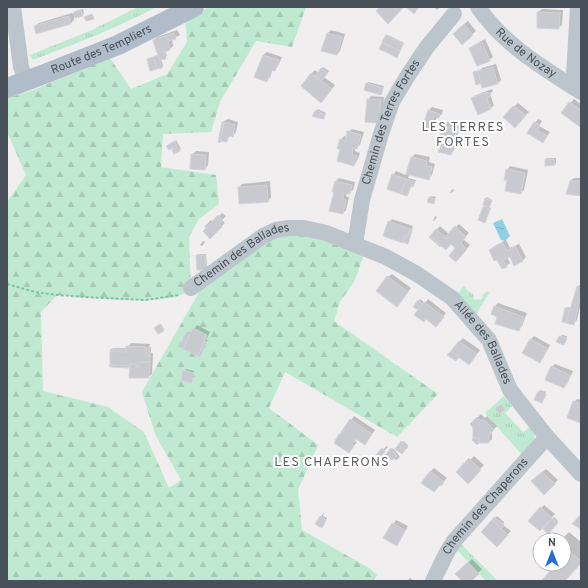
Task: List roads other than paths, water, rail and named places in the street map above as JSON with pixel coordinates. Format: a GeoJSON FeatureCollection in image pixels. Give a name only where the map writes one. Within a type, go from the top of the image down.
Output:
{"type":"FeatureCollection","features":[{"type":"Feature","properties":{"kind":"main road","name":"Route des Templiers"},"geometry":{"type":"LineString","coordinates":[[7,88],[19,76],[169,7]]}},
{"type":"Feature","properties":{"kind":"main road","name":"Route des Templiers"},"geometry":{"type":"LineString","coordinates":[[19,76],[118,45],[194,7]]}},
{"type":"Feature","properties":{"kind":"street"},"geometry":{"type":"LineString","coordinates":[[13,7],[19,76]]}},
{"type":"Feature","properties":{"kind":"street","name":"Rue de Nozay"},"geometry":{"type":"LineString","coordinates":[[478,7],[486,19],[504,38],[530,59],[576,89]]}},
{"type":"Feature","properties":{"kind":"street"},"geometry":{"type":"LineString","coordinates":[[576,89],[574,76],[578,7]]}},
{"type":"Feature","properties":{"kind":"street","name":"Chemin des Terres Fortes"},"geometry":{"type":"LineString","coordinates":[[355,244],[362,200],[392,102],[407,76],[427,47],[454,14]]}},
{"type":"Feature","properties":{"kind":"street","name":"Chemin des Ballades"},"geometry":{"type":"LineString","coordinates":[[191,288],[263,236],[276,230],[304,228],[326,233],[355,244]]}},
{"type":"Feature","properties":{"kind":"street","name":"Allée des Ballades"},"geometry":{"type":"LineString","coordinates":[[355,244],[386,257],[417,274],[452,298],[489,340],[510,390],[547,438],[581,474]]}},
{"type":"Feature","properties":{"kind":"street","name":"Chemin des Chaperons"},"geometry":{"type":"LineString","coordinates":[[434,581],[446,554],[454,541],[547,438]]}},
{"type":"Feature","properties":{"kind":"water"},"geometry":{"type":"Polygon","coordinates":[[[502,219],[510,236],[505,241],[501,240],[493,223],[502,219]]]}},
{"type":"Feature","properties":{"kind":"district","name":"LES TERRES FORTES"},"geometry":{"type":"Point","coordinates":[463,136]}},
{"type":"Feature","properties":{"kind":"district","name":"LES CHAPERONS"},"geometry":{"type":"Point","coordinates":[332,463]}}]}
